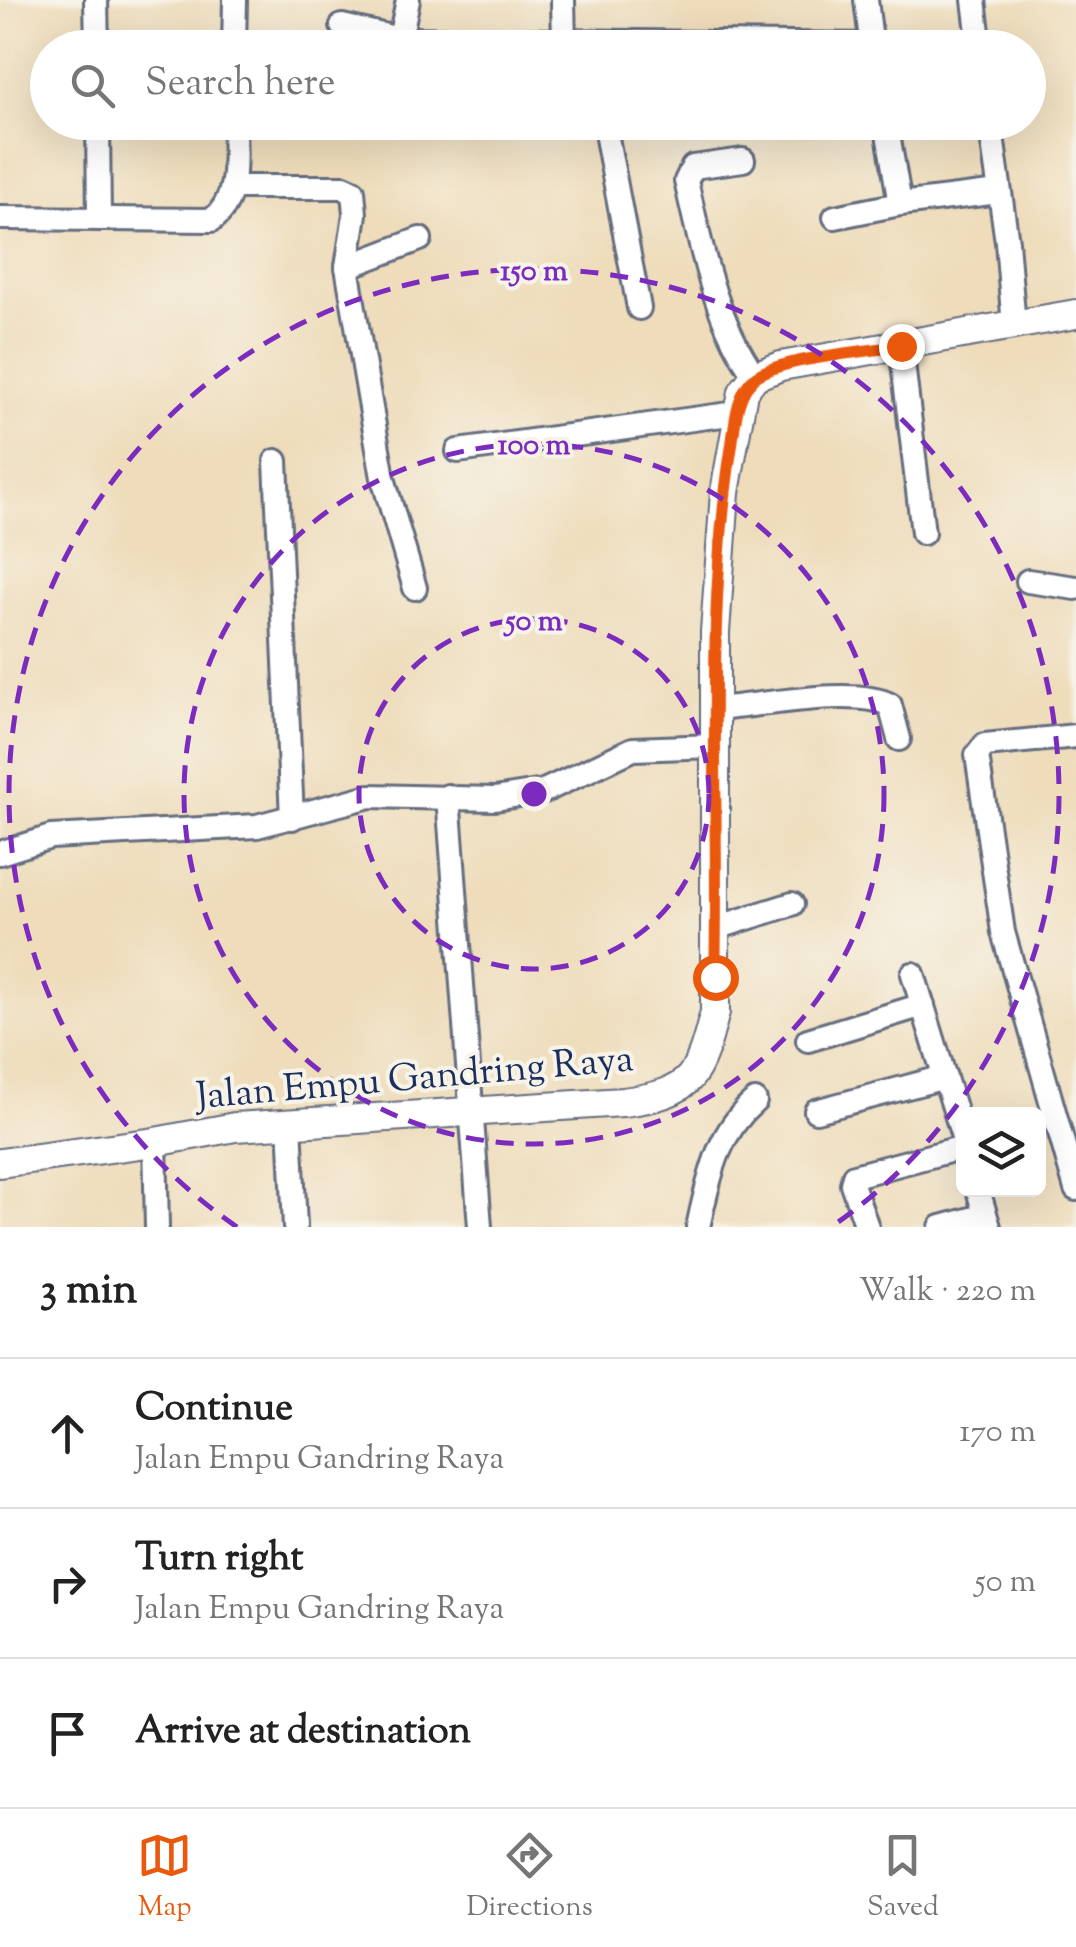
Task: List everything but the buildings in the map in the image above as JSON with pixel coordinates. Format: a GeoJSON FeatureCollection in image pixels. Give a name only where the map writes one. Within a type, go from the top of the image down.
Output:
{"type":"FeatureCollection","features":[{"type":"Feature","properties":{"kind":"street"},"geometry":{"type":"LineString","coordinates":[[96,0],[97,30]]}},
{"type":"Feature","properties":{"kind":"street"},"geometry":{"type":"LineString","coordinates":[[234,0],[234,30]]}},
{"type":"Feature","properties":{"kind":"street"},"geometry":{"type":"LineString","coordinates":[[402,30],[408,0]]}},
{"type":"Feature","properties":{"kind":"street"},"geometry":{"type":"LineString","coordinates":[[563,0],[564,30]]}},
{"type":"Feature","properties":{"kind":"street"},"geometry":{"type":"LineString","coordinates":[[866,0],[870,30]]}},
{"type":"Feature","properties":{"kind":"street"},"geometry":{"type":"LineString","coordinates":[[974,0],[978,30]]}},
{"type":"Feature","properties":{"kind":"street"},"geometry":{"type":"LineString","coordinates":[[342,26],[361,30]]}},
{"type":"Feature","properties":{"kind":"street"},"geometry":{"type":"LineString","coordinates":[[98,140],[98,219]]}},
{"type":"Feature","properties":{"kind":"street"},"geometry":{"type":"LineString","coordinates":[[0,218],[209,220],[218,216],[234,187],[234,140]]}},
{"type":"Feature","properties":{"kind":"street"},"geometry":{"type":"LineString","coordinates":[[607,140],[639,308]]}},
{"type":"Feature","properties":{"kind":"street"},"geometry":{"type":"LineString","coordinates":[[889,140],[900,204]]}},
{"type":"Feature","properties":{"kind":"street"},"geometry":{"type":"LineString","coordinates":[[992,140],[1014,326]]}},
{"type":"Feature","properties":{"kind":"street"},"geometry":{"type":"LineString","coordinates":[[742,160],[694,167],[686,181],[706,270],[720,311],[736,349],[755,376],[781,366],[1076,314]]}},
{"type":"Feature","properties":{"kind":"street"},"geometry":{"type":"LineString","coordinates":[[234,187],[344,187],[353,191],[355,214],[347,267],[383,478],[415,588]]}},
{"type":"Feature","properties":{"kind":"street"},"geometry":{"type":"LineString","coordinates":[[834,217],[999,192]]}},
{"type":"Feature","properties":{"kind":"street"},"geometry":{"type":"LineString","coordinates":[[347,267],[420,239]]}},
{"type":"Feature","properties":{"kind":"street"},"geometry":{"type":"LineString","coordinates":[[901,346],[923,533]]}},
{"type":"Feature","properties":{"kind":"street","name":"Jalan Empu Gandring Raya"},"geometry":{"type":"LineString","coordinates":[[0,1162],[235,1127],[623,1102],[658,1098],[687,1084],[703,1058],[715,1012],[715,632],[720,550],[737,413],[743,392],[755,376]]}},
{"type":"Feature","properties":{"kind":"street"},"geometry":{"type":"LineString","coordinates":[[458,451],[737,413]]}},
{"type":"Feature","properties":{"kind":"street"},"geometry":{"type":"LineString","coordinates":[[276,461],[292,818]]}},
{"type":"Feature","properties":{"kind":"street"},"geometry":{"type":"LineString","coordinates":[[1028,581],[1076,588]]}},
{"type":"Feature","properties":{"kind":"street"},"geometry":{"type":"LineString","coordinates":[[716,709],[838,696],[877,698],[890,705],[899,739]]}},
{"type":"Feature","properties":{"kind":"street"},"geometry":{"type":"LineString","coordinates":[[1076,736],[996,743],[978,750],[1004,932],[1048,1125],[1076,1188]]}},
{"type":"Feature","properties":{"kind":"street"},"geometry":{"type":"LineString","coordinates":[[0,853],[50,836],[257,826],[370,796],[495,799],[544,791],[633,748],[714,746]]}},
{"type":"Feature","properties":{"kind":"street"},"geometry":{"type":"LineString","coordinates":[[448,796],[480,1227]]}},
{"type":"Feature","properties":{"kind":"street"},"geometry":{"type":"LineString","coordinates":[[716,928],[792,904]]}},
{"type":"Feature","properties":{"kind":"street"},"geometry":{"type":"LineString","coordinates":[[913,974],[956,1116]]}},
{"type":"Feature","properties":{"kind":"street"},"geometry":{"type":"LineString","coordinates":[[808,1040],[922,1006]]}},
{"type":"Feature","properties":{"kind":"street"},"geometry":{"type":"LineString","coordinates":[[816,1112],[945,1078]]}},
{"type":"Feature","properties":{"kind":"street"},"geometry":{"type":"LineString","coordinates":[[698,1227],[707,1184],[726,1130],[755,1100]]}},
{"type":"Feature","properties":{"kind":"street"},"geometry":{"type":"LineString","coordinates":[[290,1122],[294,1227]]}},
{"type":"Feature","properties":{"kind":"street"},"geometry":{"type":"LineString","coordinates":[[154,1142],[157,1227]]}},
{"type":"Feature","properties":{"kind":"street"},"geometry":{"type":"LineString","coordinates":[[866,1227],[852,1184],[854,1176],[956,1145]]}},
{"type":"Feature","properties":{"kind":"street"},"geometry":{"type":"LineString","coordinates":[[941,1227],[987,1221]]}},
{"type":"Feature","properties":{"kind":"route"},"geometry":{"type":"LineString","coordinates":[[715,977],[715,632],[725,492],[743,392],[755,376],[781,366],[901,346]]}}]}
